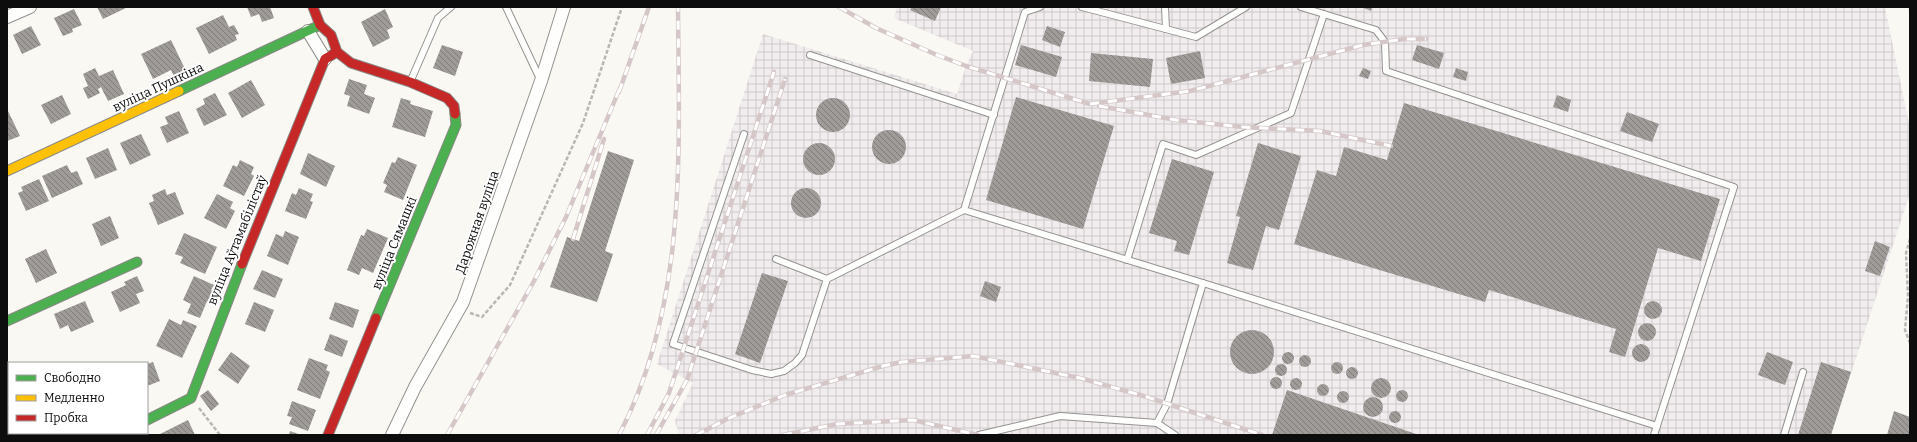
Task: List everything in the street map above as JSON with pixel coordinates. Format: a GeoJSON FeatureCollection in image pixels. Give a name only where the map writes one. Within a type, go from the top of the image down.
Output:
{"type":"FeatureCollection","features":[{"type":"Feature","properties":{"kind":"street"},"geometry":{"type":"LineString","coordinates":[[7,17],[30,7]]}},
{"type":"Feature","properties":{"kind":"street"},"geometry":{"type":"LineString","coordinates":[[308,31],[325,59],[337,52],[331,35],[320,25],[313,7]]}},
{"type":"Feature","properties":{"kind":"street","name":"Дарожная вуліца"},"geometry":{"type":"LineString","coordinates":[[392,435],[415,387],[460,310],[541,81],[564,7]]}},
{"type":"Feature","properties":{"kind":"street","name":"вуліца Пушкіна"},"geometry":{"type":"LineString","coordinates":[[7,171],[320,25]]}},
{"type":"Feature","properties":{"kind":"street","name":"вуліца Сямашкі"},"geometry":{"type":"LineString","coordinates":[[328,435],[456,125],[454,106],[447,98],[410,82],[351,63],[337,52]]}},
{"type":"Feature","properties":{"kind":"street","name":"вуліца Аўтамабілістаў"},"geometry":{"type":"LineString","coordinates":[[191,398],[247,251],[325,59]]}},
{"type":"Feature","properties":{"kind":"street"},"geometry":{"type":"LineString","coordinates":[[7,321],[137,262]]}},
{"type":"Feature","properties":{"kind":"street"},"geometry":{"type":"LineString","coordinates":[[148,420],[191,398]]}},
{"type":"Feature","properties":{"kind":"lane"},"geometry":{"type":"LineString","coordinates":[[410,82],[438,18],[451,7]]}},
{"type":"Feature","properties":{"kind":"lane"},"geometry":{"type":"LineString","coordinates":[[506,7],[541,81]]}},
{"type":"Feature","properties":{"kind":"lane"},"geometry":{"type":"LineString","coordinates":[[964,210],[1025,12],[1040,7]]}},
{"type":"Feature","properties":{"kind":"lane"},"geometry":{"type":"LineString","coordinates":[[1082,7],[1196,36],[1246,7]]}},
{"type":"Feature","properties":{"kind":"lane"},"geometry":{"type":"LineString","coordinates":[[1165,7],[1166,29]]}},
{"type":"Feature","properties":{"kind":"lane"},"geometry":{"type":"LineString","coordinates":[[1301,7],[1376,30],[1385,42],[1386,71],[1734,187],[1654,435]]}},
{"type":"Feature","properties":{"kind":"lane"},"geometry":{"type":"LineString","coordinates":[[1128,260],[1162,144],[1196,155],[1291,113],[1324,14]]}},
{"type":"Feature","properties":{"kind":"lane"},"geometry":{"type":"LineString","coordinates":[[810,55],[994,115]]}},
{"type":"Feature","properties":{"kind":"lane"},"geometry":{"type":"LineString","coordinates":[[744,134],[673,344],[752,370],[771,374],[784,371],[795,363],[802,355],[826,279],[964,210],[1203,283],[1657,426]]}},
{"type":"Feature","properties":{"kind":"lane"},"geometry":{"type":"LineString","coordinates":[[776,259],[826,279]]}},
{"type":"Feature","properties":{"kind":"lane"},"geometry":{"type":"LineString","coordinates":[[1157,423],[1167,404],[1203,283]]}},
{"type":"Feature","properties":{"kind":"lane"},"geometry":{"type":"LineString","coordinates":[[1784,435],[1803,372]]}},
{"type":"Feature","properties":{"kind":"lane"},"geometry":{"type":"LineString","coordinates":[[979,435],[1060,416],[1157,423],[1175,435]]}},
{"type":"Feature","properties":{"kind":"path"},"geometry":{"type":"LineString","coordinates":[[460,310],[482,317],[510,285],[583,124],[622,7]]}},
{"type":"Feature","properties":{"kind":"path"},"geometry":{"type":"LineString","coordinates":[[1910,239],[1906,253],[1908,296],[1905,330],[1910,343]]}},
{"type":"Feature","properties":{"kind":"path"},"geometry":{"type":"LineString","coordinates":[[191,398],[220,435]]}},
{"type":"Feature","properties":{"kind":"shaded area"},"geometry":{"type":"Polygon","coordinates":[[[897,7],[1885,7],[1910,129],[1910,193],[1831,435],[679,435],[675,421],[693,383],[657,364],[763,34],[957,94],[966,66],[973,51],[894,18],[897,7]]]}},
{"type":"Feature","properties":{"kind":"building"},"geometry":{"type":"Polygon","coordinates":[[[97,7],[128,7],[103,19],[97,7]]]}},
{"type":"Feature","properties":{"kind":"building"},"geometry":{"type":"Polygon","coordinates":[[[247,7],[270,7],[274,18],[262,22],[259,14],[251,17],[247,7]]]}},
{"type":"Feature","properties":{"kind":"building"},"geometry":{"type":"Polygon","coordinates":[[[912,7],[941,7],[935,21],[910,10],[912,7]]]}},
{"type":"Feature","properties":{"kind":"building"},"geometry":{"type":"Polygon","coordinates":[[[1361,7],[1372,7],[1371,11],[1361,7]]]}},
{"type":"Feature","properties":{"kind":"building"},"geometry":{"type":"Polygon","coordinates":[[[74,9],[82,25],[72,29],[73,32],[63,36],[54,18],[74,9]]]}},
{"type":"Feature","properties":{"kind":"building"},"geometry":{"type":"Polygon","coordinates":[[[385,9],[393,27],[387,30],[390,38],[373,47],[361,22],[385,9]]]}},
{"type":"Feature","properties":{"kind":"building"},"geometry":{"type":"Polygon","coordinates":[[[223,15],[229,27],[234,25],[239,34],[235,35],[237,40],[209,54],[196,28],[223,15]]]}},
{"type":"Feature","properties":{"kind":"building"},"geometry":{"type":"Polygon","coordinates":[[[31,26],[41,45],[22,54],[13,35],[31,26]]]}},
{"type":"Feature","properties":{"kind":"building"},"geometry":{"type":"Polygon","coordinates":[[[1047,26],[1065,32],[1060,47],[1042,40],[1047,26]]]}},
{"type":"Feature","properties":{"kind":"building"},"geometry":{"type":"Polygon","coordinates":[[[171,40],[187,73],[175,79],[171,70],[153,79],[141,54],[171,40]]]}},
{"type":"Feature","properties":{"kind":"building"},"geometry":{"type":"Polygon","coordinates":[[[442,45],[463,52],[455,76],[433,68],[442,45]]]}},
{"type":"Feature","properties":{"kind":"building"},"geometry":{"type":"Polygon","coordinates":[[[1021,45],[1062,57],[1056,77],[1015,65],[1021,45]]]}},
{"type":"Feature","properties":{"kind":"building"},"geometry":{"type":"Polygon","coordinates":[[[1417,45],[1444,53],[1439,69],[1412,60],[1417,45]]]}},
{"type":"Feature","properties":{"kind":"building"},"geometry":{"type":"Polygon","coordinates":[[[1200,51],[1205,78],[1171,84],[1166,58],[1200,51]]]}},
{"type":"Feature","properties":{"kind":"building"},"geometry":{"type":"Polygon","coordinates":[[[1091,53],[1153,59],[1150,87],[1089,81],[1091,53]]]}},
{"type":"Feature","properties":{"kind":"building"},"geometry":{"type":"Polygon","coordinates":[[[95,68],[99,76],[113,70],[124,94],[108,101],[101,87],[98,89],[100,93],[88,99],[83,88],[88,86],[83,74],[95,68]]]}},
{"type":"Feature","properties":{"kind":"building"},"geometry":{"type":"Polygon","coordinates":[[[1363,68],[1371,71],[1368,79],[1359,76],[1363,68]]]}},
{"type":"Feature","properties":{"kind":"building"},"geometry":{"type":"Polygon","coordinates":[[[1456,68],[1468,72],[1466,81],[1453,77],[1456,68]]]}},
{"type":"Feature","properties":{"kind":"building"},"geometry":{"type":"Polygon","coordinates":[[[349,79],[367,85],[364,94],[375,98],[369,114],[347,106],[350,96],[344,94],[349,79]]]}},
{"type":"Feature","properties":{"kind":"building"},"geometry":{"type":"Polygon","coordinates":[[[251,80],[265,105],[242,118],[228,93],[251,80]]]}},
{"type":"Feature","properties":{"kind":"building"},"geometry":{"type":"Polygon","coordinates":[[[215,93],[227,115],[204,126],[196,109],[205,104],[203,99],[215,93]]]}},
{"type":"Feature","properties":{"kind":"building"},"geometry":{"type":"Polygon","coordinates":[[[62,95],[71,114],[51,124],[41,105],[62,95]]]}},
{"type":"Feature","properties":{"kind":"building"},"geometry":{"type":"Polygon","coordinates":[[[1557,95],[1571,100],[1568,112],[1553,107],[1557,95]]]}},
{"type":"Feature","properties":{"kind":"building"},"geometry":{"type":"Polygon","coordinates":[[[1016,97],[1114,126],[1083,229],[986,200],[1016,97]]]}},
{"type":"Feature","properties":{"kind":"building"},"geometry":{"type":"Polygon","coordinates":[[[401,98],[411,101],[410,104],[433,111],[425,137],[392,127],[401,98]]]}},
{"type":"Feature","properties":{"kind":"building"},"geometry":{"type":"Polygon","coordinates":[[[830,98],[836,98],[845,103],[849,109],[849,121],[845,127],[836,132],[830,132],[821,127],[816,118],[816,112],[821,103],[830,98]]]}},
{"type":"Feature","properties":{"kind":"building"},"geometry":{"type":"Polygon","coordinates":[[[1404,103],[1720,199],[1701,261],[1658,248],[1625,357],[1609,352],[1616,329],[1489,290],[1485,302],[1294,244],[1317,170],[1336,176],[1344,147],[1387,160],[1404,103]]]}},
{"type":"Feature","properties":{"kind":"building"},"geometry":{"type":"Polygon","coordinates":[[[7,109],[20,136],[7,141],[7,109]]]}},
{"type":"Feature","properties":{"kind":"building"},"geometry":{"type":"Polygon","coordinates":[[[179,111],[189,133],[167,143],[160,127],[168,124],[165,117],[179,111]]]}},
{"type":"Feature","properties":{"kind":"building"},"geometry":{"type":"Polygon","coordinates":[[[1627,112],[1659,124],[1652,142],[1620,131],[1627,112]]]}},
{"type":"Feature","properties":{"kind":"building"},"geometry":{"type":"Polygon","coordinates":[[[886,130],[892,130],[896,131],[903,137],[906,147],[905,154],[899,161],[892,164],[886,164],[882,163],[875,157],[872,150],[872,144],[873,140],[879,133],[886,130]]]}},
{"type":"Feature","properties":{"kind":"building"},"geometry":{"type":"Polygon","coordinates":[[[141,134],[151,155],[130,165],[120,143],[141,134]]]}},
{"type":"Feature","properties":{"kind":"building"},"geometry":{"type":"Polygon","coordinates":[[[816,143],[822,143],[832,150],[835,159],[834,165],[828,172],[822,175],[816,175],[806,168],[803,162],[803,156],[810,146],[816,143]]]}},
{"type":"Feature","properties":{"kind":"building"},"geometry":{"type":"Polygon","coordinates":[[[1258,143],[1301,156],[1279,230],[1266,226],[1253,270],[1227,263],[1240,217],[1236,216],[1258,143]]]}},
{"type":"Feature","properties":{"kind":"building"},"geometry":{"type":"Polygon","coordinates":[[[108,148],[117,170],[95,179],[86,158],[108,148]]]}},
{"type":"Feature","properties":{"kind":"building"},"geometry":{"type":"Polygon","coordinates":[[[608,151],[634,160],[605,251],[613,254],[597,302],[550,287],[567,237],[579,241],[608,151]]]}},
{"type":"Feature","properties":{"kind":"building"},"geometry":{"type":"Polygon","coordinates":[[[308,153],[335,166],[326,187],[300,174],[308,153]]]}},
{"type":"Feature","properties":{"kind":"building"},"geometry":{"type":"Polygon","coordinates":[[[398,157],[417,165],[403,200],[384,192],[387,185],[383,183],[392,162],[395,163],[398,157]]]}},
{"type":"Feature","properties":{"kind":"building"},"geometry":{"type":"Polygon","coordinates":[[[1172,159],[1214,172],[1189,255],[1174,251],[1177,241],[1149,233],[1172,159]]]}},
{"type":"Feature","properties":{"kind":"building"},"geometry":{"type":"Polygon","coordinates":[[[240,160],[254,167],[251,174],[254,176],[244,196],[223,186],[233,165],[237,167],[240,160]]]}},
{"type":"Feature","properties":{"kind":"building"},"geometry":{"type":"Polygon","coordinates":[[[67,165],[71,173],[77,171],[83,184],[52,198],[42,176],[67,165]]]}},
{"type":"Feature","properties":{"kind":"building"},"geometry":{"type":"Polygon","coordinates":[[[39,179],[49,201],[26,211],[18,193],[23,191],[21,187],[39,179]]]}},
{"type":"Feature","properties":{"kind":"building"},"geometry":{"type":"Polygon","coordinates":[[[299,188],[313,194],[310,201],[313,202],[306,219],[285,211],[292,193],[296,195],[299,188]]]}},
{"type":"Feature","properties":{"kind":"building"},"geometry":{"type":"Polygon","coordinates":[[[806,188],[817,192],[821,203],[817,214],[806,218],[795,214],[791,203],[795,192],[806,188]]]}},
{"type":"Feature","properties":{"kind":"building"},"geometry":{"type":"Polygon","coordinates":[[[165,189],[167,195],[175,192],[184,214],[158,225],[149,203],[154,201],[152,195],[165,189]]]}},
{"type":"Feature","properties":{"kind":"building"},"geometry":{"type":"Polygon","coordinates":[[[217,194],[233,202],[230,208],[235,211],[226,229],[204,218],[217,194]]]}},
{"type":"Feature","properties":{"kind":"building"},"geometry":{"type":"Polygon","coordinates":[[[110,216],[119,238],[101,246],[92,224],[110,216]]]}},
{"type":"Feature","properties":{"kind":"building"},"geometry":{"type":"Polygon","coordinates":[[[367,229],[388,238],[373,273],[362,268],[359,275],[347,270],[361,235],[364,236],[367,229]]]}},
{"type":"Feature","properties":{"kind":"building"},"geometry":{"type":"Polygon","coordinates":[[[285,231],[299,237],[288,265],[267,256],[276,234],[283,237],[285,231]]]}},
{"type":"Feature","properties":{"kind":"building"},"geometry":{"type":"Polygon","coordinates":[[[184,233],[217,247],[205,274],[180,263],[183,257],[175,254],[184,233]]]}},
{"type":"Feature","properties":{"kind":"building"},"geometry":{"type":"Polygon","coordinates":[[[1875,241],[1890,247],[1880,276],[1865,271],[1875,241]]]}},
{"type":"Feature","properties":{"kind":"building"},"geometry":{"type":"Polygon","coordinates":[[[46,249],[57,273],[36,283],[25,259],[46,249]]]}},
{"type":"Feature","properties":{"kind":"building"},"geometry":{"type":"Polygon","coordinates":[[[262,270],[283,279],[275,298],[253,289],[262,270]]]}},
{"type":"Feature","properties":{"kind":"building"},"geometry":{"type":"Polygon","coordinates":[[[762,273],[788,281],[760,363],[735,354],[762,273]]]}},
{"type":"Feature","properties":{"kind":"building"},"geometry":{"type":"Polygon","coordinates":[[[137,276],[144,291],[136,294],[140,303],[120,312],[111,292],[126,285],[124,282],[137,276]]]}},
{"type":"Feature","properties":{"kind":"building"},"geometry":{"type":"Polygon","coordinates":[[[194,276],[214,285],[211,290],[217,293],[212,303],[207,301],[200,318],[187,313],[191,304],[183,300],[194,276]]]}},
{"type":"Feature","properties":{"kind":"building"},"geometry":{"type":"Polygon","coordinates":[[[985,281],[1001,287],[996,302],[980,296],[985,281]]]}},
{"type":"Feature","properties":{"kind":"building"},"geometry":{"type":"Polygon","coordinates":[[[85,301],[94,322],[71,332],[68,325],[60,329],[54,314],[85,301]]]}},
{"type":"Feature","properties":{"kind":"building"},"geometry":{"type":"Polygon","coordinates":[[[1649,301],[1657,301],[1662,306],[1660,317],[1657,319],[1649,319],[1644,314],[1644,306],[1649,301]]]}},
{"type":"Feature","properties":{"kind":"building"},"geometry":{"type":"Polygon","coordinates":[[[254,302],[274,310],[265,332],[245,324],[254,302]]]}},
{"type":"Feature","properties":{"kind":"building"},"geometry":{"type":"Polygon","coordinates":[[[335,302],[359,310],[353,328],[329,319],[335,302]]]}},
{"type":"Feature","properties":{"kind":"building"},"geometry":{"type":"Polygon","coordinates":[[[169,319],[181,325],[183,320],[197,326],[182,358],[156,346],[169,319]]]}},
{"type":"Feature","properties":{"kind":"building"},"geometry":{"type":"Polygon","coordinates":[[[1643,323],[1651,323],[1656,328],[1654,339],[1651,341],[1643,341],[1638,336],[1638,328],[1643,323]]]}},
{"type":"Feature","properties":{"kind":"building"},"geometry":{"type":"Polygon","coordinates":[[[1252,330],[1264,334],[1270,340],[1274,352],[1270,364],[1264,370],[1252,374],[1240,370],[1234,364],[1230,352],[1234,340],[1240,334],[1252,330]]]}},
{"type":"Feature","properties":{"kind":"building"},"geometry":{"type":"Polygon","coordinates":[[[330,334],[348,341],[342,357],[324,350],[330,334]]]}},
{"type":"Feature","properties":{"kind":"building"},"geometry":{"type":"Polygon","coordinates":[[[1637,344],[1645,344],[1650,349],[1648,360],[1645,362],[1637,362],[1632,357],[1632,349],[1637,344]]]}},
{"type":"Feature","properties":{"kind":"building"},"geometry":{"type":"Polygon","coordinates":[[[231,352],[250,366],[238,384],[218,370],[231,352]]]}},
{"type":"Feature","properties":{"kind":"building"},"geometry":{"type":"Polygon","coordinates":[[[1286,352],[1290,352],[1294,358],[1290,364],[1286,364],[1282,360],[1282,356],[1286,352]]]}},
{"type":"Feature","properties":{"kind":"building"},"geometry":{"type":"Polygon","coordinates":[[[1767,352],[1793,362],[1785,385],[1758,375],[1767,352]]]}},
{"type":"Feature","properties":{"kind":"building"},"geometry":{"type":"Polygon","coordinates":[[[1303,355],[1307,355],[1311,361],[1307,367],[1303,367],[1299,363],[1299,359],[1303,355]]]}},
{"type":"Feature","properties":{"kind":"building"},"geometry":{"type":"Polygon","coordinates":[[[309,358],[328,365],[326,370],[330,372],[320,399],[297,390],[309,358]]]}},
{"type":"Feature","properties":{"kind":"building"},"geometry":{"type":"Polygon","coordinates":[[[153,362],[160,381],[148,386],[148,364],[153,362]]]}},
{"type":"Feature","properties":{"kind":"building"},"geometry":{"type":"Polygon","coordinates":[[[1335,362],[1339,362],[1343,368],[1339,374],[1335,374],[1331,370],[1331,366],[1335,362]]]}},
{"type":"Feature","properties":{"kind":"building"},"geometry":{"type":"Polygon","coordinates":[[[1821,362],[1851,372],[1831,435],[1798,435],[1821,362]]]}},
{"type":"Feature","properties":{"kind":"building"},"geometry":{"type":"Polygon","coordinates":[[[1279,364],[1283,364],[1287,370],[1283,376],[1279,376],[1275,372],[1275,368],[1279,364]]]}},
{"type":"Feature","properties":{"kind":"building"},"geometry":{"type":"Polygon","coordinates":[[[1350,367],[1354,367],[1358,373],[1354,379],[1350,379],[1346,375],[1346,371],[1350,367]]]}},
{"type":"Feature","properties":{"kind":"building"},"geometry":{"type":"Polygon","coordinates":[[[1274,377],[1278,377],[1282,383],[1278,389],[1274,389],[1270,385],[1270,381],[1274,377]]]}},
{"type":"Feature","properties":{"kind":"building"},"geometry":{"type":"Polygon","coordinates":[[[1294,378],[1298,378],[1302,384],[1298,390],[1294,390],[1290,386],[1290,382],[1294,378]]]}},
{"type":"Feature","properties":{"kind":"building"},"geometry":{"type":"Polygon","coordinates":[[[1381,378],[1388,381],[1391,388],[1388,395],[1381,398],[1374,395],[1371,388],[1374,381],[1381,378]]]}},
{"type":"Feature","properties":{"kind":"building"},"geometry":{"type":"Polygon","coordinates":[[[1321,384],[1325,384],[1329,390],[1325,396],[1321,396],[1317,392],[1317,388],[1321,384]]]}},
{"type":"Feature","properties":{"kind":"building"},"geometry":{"type":"Polygon","coordinates":[[[208,390],[219,404],[211,411],[200,396],[208,390]]]}},
{"type":"Feature","properties":{"kind":"building"},"geometry":{"type":"Polygon","coordinates":[[[1287,390],[1419,435],[1272,435],[1287,390]]]}},
{"type":"Feature","properties":{"kind":"building"},"geometry":{"type":"Polygon","coordinates":[[[1400,390],[1404,390],[1408,396],[1404,402],[1400,402],[1396,398],[1396,394],[1400,390]]]}},
{"type":"Feature","properties":{"kind":"building"},"geometry":{"type":"Polygon","coordinates":[[[1341,391],[1345,391],[1349,397],[1345,403],[1341,403],[1337,399],[1337,395],[1341,391]]]}},
{"type":"Feature","properties":{"kind":"building"},"geometry":{"type":"Polygon","coordinates":[[[1373,397],[1380,400],[1383,407],[1380,414],[1373,417],[1366,414],[1363,407],[1366,400],[1373,397]]]}},
{"type":"Feature","properties":{"kind":"building"},"geometry":{"type":"Polygon","coordinates":[[[292,401],[316,410],[308,431],[289,424],[292,417],[287,416],[292,401]]]}},
{"type":"Feature","properties":{"kind":"building"},"geometry":{"type":"Polygon","coordinates":[[[1393,411],[1397,411],[1401,417],[1397,423],[1393,423],[1389,419],[1389,415],[1393,411]]]}},
{"type":"Feature","properties":{"kind":"building"},"geometry":{"type":"Polygon","coordinates":[[[1894,411],[1910,417],[1910,435],[1887,435],[1894,411]]]}},
{"type":"Feature","properties":{"kind":"building"},"geometry":{"type":"Polygon","coordinates":[[[188,420],[195,435],[158,435],[188,420]]]}},
{"type":"Feature","properties":{"kind":"building"},"geometry":{"type":"Polygon","coordinates":[[[290,431],[301,435],[289,435],[290,431]]]}},
{"type":"Feature","properties":{"kind":"building"},"geometry":{"type":"Polygon","coordinates":[[[76,434],[94,434],[91,435],[76,434]]]}},
{"type":"Feature","properties":{"kind":"railway"},"geometry":{"type":"LineString","coordinates":[[619,92],[649,7]]}},
{"type":"Feature","properties":{"kind":"railway"},"geometry":{"type":"LineString","coordinates":[[619,435],[641,385],[657,333],[668,280],[675,226],[678,171],[678,7]]}},
{"type":"Feature","properties":{"kind":"railway"},"geometry":{"type":"LineString","coordinates":[[839,7],[876,28],[937,55],[966,66],[1090,104],[1190,91],[1363,45],[1404,39],[1426,39]]}},
{"type":"Feature","properties":{"kind":"railway"},"geometry":{"type":"LineString","coordinates":[[647,435],[669,393],[774,72]]}},
{"type":"Feature","properties":{"kind":"railway"},"geometry":{"type":"LineString","coordinates":[[656,435],[687,380],[785,79]]}},
{"type":"Feature","properties":{"kind":"railway"},"geometry":{"type":"LineString","coordinates":[[447,435],[534,281],[566,217],[620,88]]}},
{"type":"Feature","properties":{"kind":"railway"},"geometry":{"type":"LineString","coordinates":[[1099,106],[1176,120],[1243,127],[1320,131],[1391,146]]}},
{"type":"Feature","properties":{"kind":"railway"},"geometry":{"type":"LineString","coordinates":[[573,239],[604,139]]}},
{"type":"Feature","properties":{"kind":"railway"},"geometry":{"type":"LineString","coordinates":[[696,435],[727,419],[785,395],[883,366],[902,362],[973,356],[1080,378],[1147,397],[1262,435]]}},
{"type":"Feature","properties":{"kind":"railway"},"geometry":{"type":"LineString","coordinates":[[783,435],[837,424],[913,420],[978,435]]}},
{"type":"Feature","properties":{"kind":"traffic: fast"},"geometry":{"type":"LineString","coordinates":[[179,91],[320,25]]}},
{"type":"Feature","properties":{"kind":"traffic: fast"},"geometry":{"type":"LineString","coordinates":[[376,318],[456,125],[455,114]]}},
{"type":"Feature","properties":{"kind":"traffic: fast"},"geometry":{"type":"LineString","coordinates":[[7,321],[137,262]]}},
{"type":"Feature","properties":{"kind":"traffic: fast"},"geometry":{"type":"LineString","coordinates":[[148,420],[191,398],[242,264]]}},
{"type":"Feature","properties":{"kind":"traffic: slow"},"geometry":{"type":"LineString","coordinates":[[7,171],[179,91]]}},
{"type":"Feature","properties":{"kind":"traffic: jam"},"geometry":{"type":"LineString","coordinates":[[313,7],[320,25],[331,35],[337,52],[351,63],[410,82],[447,98],[454,106],[455,114]]}},
{"type":"Feature","properties":{"kind":"traffic: jam"},"geometry":{"type":"LineString","coordinates":[[242,264],[325,59],[337,52]]}},
{"type":"Feature","properties":{"kind":"traffic: jam"},"geometry":{"type":"LineString","coordinates":[[328,435],[376,318]]}}]}
